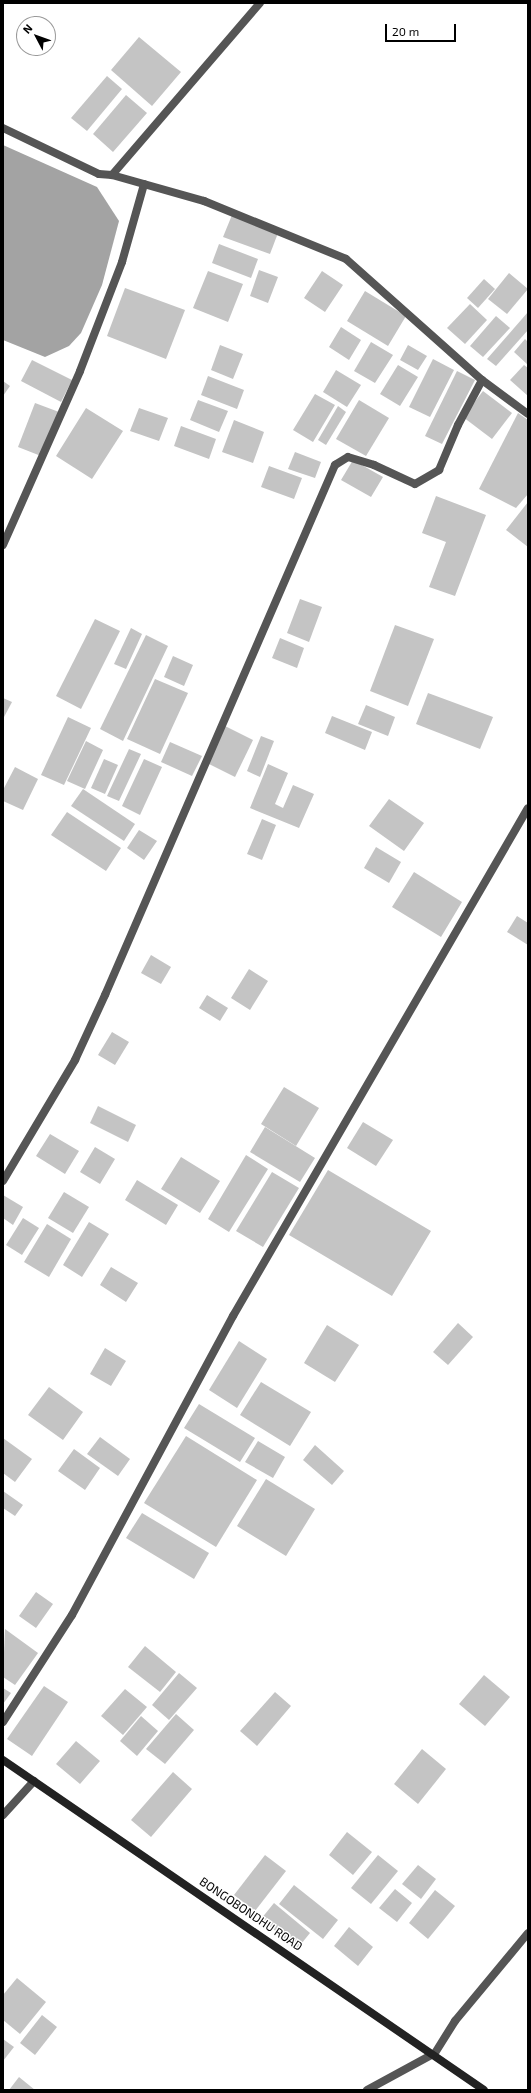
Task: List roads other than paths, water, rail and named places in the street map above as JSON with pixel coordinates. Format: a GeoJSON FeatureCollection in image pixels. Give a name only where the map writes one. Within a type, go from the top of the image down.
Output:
{"type":"FeatureCollection","features":[{"type":"Feature","properties":{"kind":"street"},"geometry":{"type":"LineString","coordinates":[[112,175],[260,3]]}},
{"type":"Feature","properties":{"kind":"street"},"geometry":{"type":"LineString","coordinates":[[3,128],[99,174],[112,175],[204,202],[346,259],[482,380],[528,414]]}},
{"type":"Feature","properties":{"kind":"street"},"geometry":{"type":"LineString","coordinates":[[3,545],[80,371],[122,262],[144,184]]}},
{"type":"Feature","properties":{"kind":"street"},"geometry":{"type":"LineString","coordinates":[[3,1181],[75,1060],[105,995],[335,465],[348,457],[374,465],[415,484],[439,470],[458,425],[482,380]]}},
{"type":"Feature","properties":{"kind":"street"},"geometry":{"type":"LineString","coordinates":[[3,1722],[72,1615],[233,1316],[528,808]]}},
{"type":"Feature","properties":{"kind":"street","name":"BONGOBONDHU ROAD"},"geometry":{"type":"LineString","coordinates":[[3,1760],[435,2053],[484,2090]]}},
{"type":"Feature","properties":{"kind":"street"},"geometry":{"type":"LineString","coordinates":[[3,1815],[34,1781]]}},
{"type":"Feature","properties":{"kind":"street"},"geometry":{"type":"LineString","coordinates":[[367,2090],[435,2053],[455,2021],[528,1933]]}}]}
